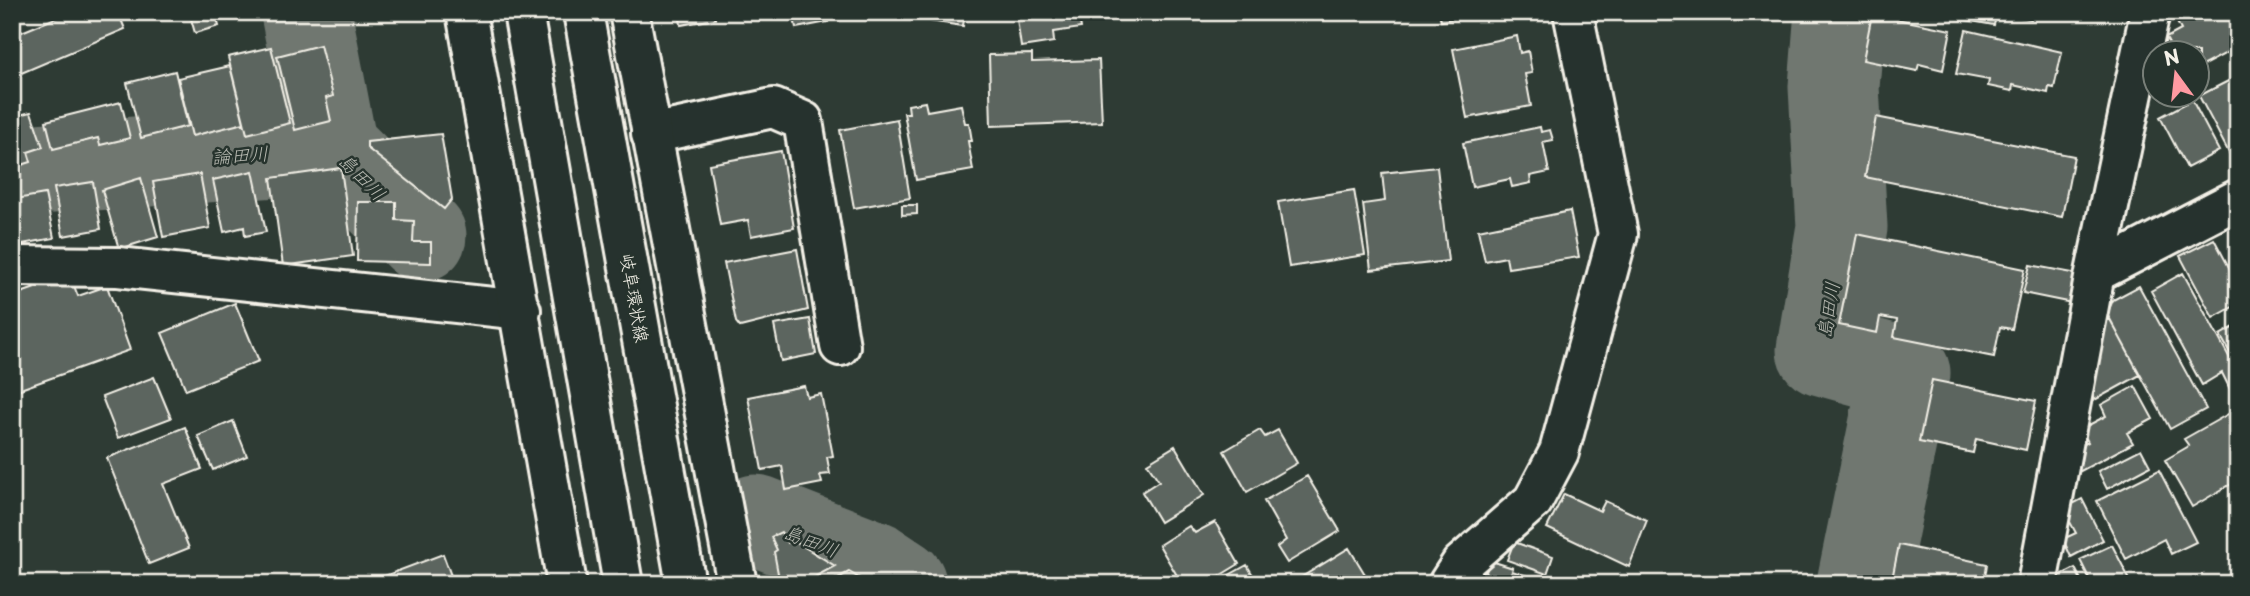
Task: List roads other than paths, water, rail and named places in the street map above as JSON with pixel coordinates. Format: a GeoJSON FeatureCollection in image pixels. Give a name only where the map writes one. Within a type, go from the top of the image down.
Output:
{"type":"FeatureCollection","features":[{"type":"Feature","properties":{"kind":"main road"},"geometry":{"type":"LineString","coordinates":[[466,12],[521,310],[567,584]]}},
{"type":"Feature","properties":{"kind":"main road"},"geometry":{"type":"LineString","coordinates":[[523,12],[623,584]]}},
{"type":"Feature","properties":{"kind":"main road","name":"岐阜環状線"},"geometry":{"type":"LineString","coordinates":[[583,12],[686,584]]}},
{"type":"Feature","properties":{"kind":"main road"},"geometry":{"type":"LineString","coordinates":[[629,12],[737,584]]}},
{"type":"Feature","properties":{"kind":"main road"},"geometry":{"type":"LineString","coordinates":[[1448,584],[1461,564],[1533,501],[1559,452],[1618,234],[1573,12]]}},
{"type":"Feature","properties":{"kind":"main road"},"geometry":{"type":"LineString","coordinates":[[2037,584],[2095,273],[2150,12]]}},
{"type":"Feature","properties":{"kind":"main road"},"geometry":{"type":"LineString","coordinates":[[651,134],[773,108],[803,121],[840,346]]}},
{"type":"Feature","properties":{"kind":"main road"},"geometry":{"type":"LineString","coordinates":[[2095,273],[2238,199]]}},
{"type":"Feature","properties":{"kind":"main road"},"geometry":{"type":"LineString","coordinates":[[12,266],[118,267],[521,310]]}},
{"type":"Feature","properties":{"kind":"waterway","name":"論田川"},"geometry":{"type":"LineString","coordinates":[[306,12],[332,148]]}},
{"type":"Feature","properties":{"kind":"waterway","name":"島田川"},"geometry":{"type":"LineString","coordinates":[[1840,12],[1834,87],[1842,227],[1822,350],[1905,373],[1862,584]]}},
{"type":"Feature","properties":{"kind":"waterway","name":"島田川"},"geometry":{"type":"LineString","coordinates":[[332,148],[421,236]]}},
{"type":"Feature","properties":{"kind":"waterway","name":"論田川"},"geometry":{"type":"LineString","coordinates":[[12,180],[37,169],[332,148]]}},
{"type":"Feature","properties":{"kind":"waterway","name":"島田川"},"geometry":{"type":"LineString","coordinates":[[756,520],[874,566],[901,584]]}}]}
